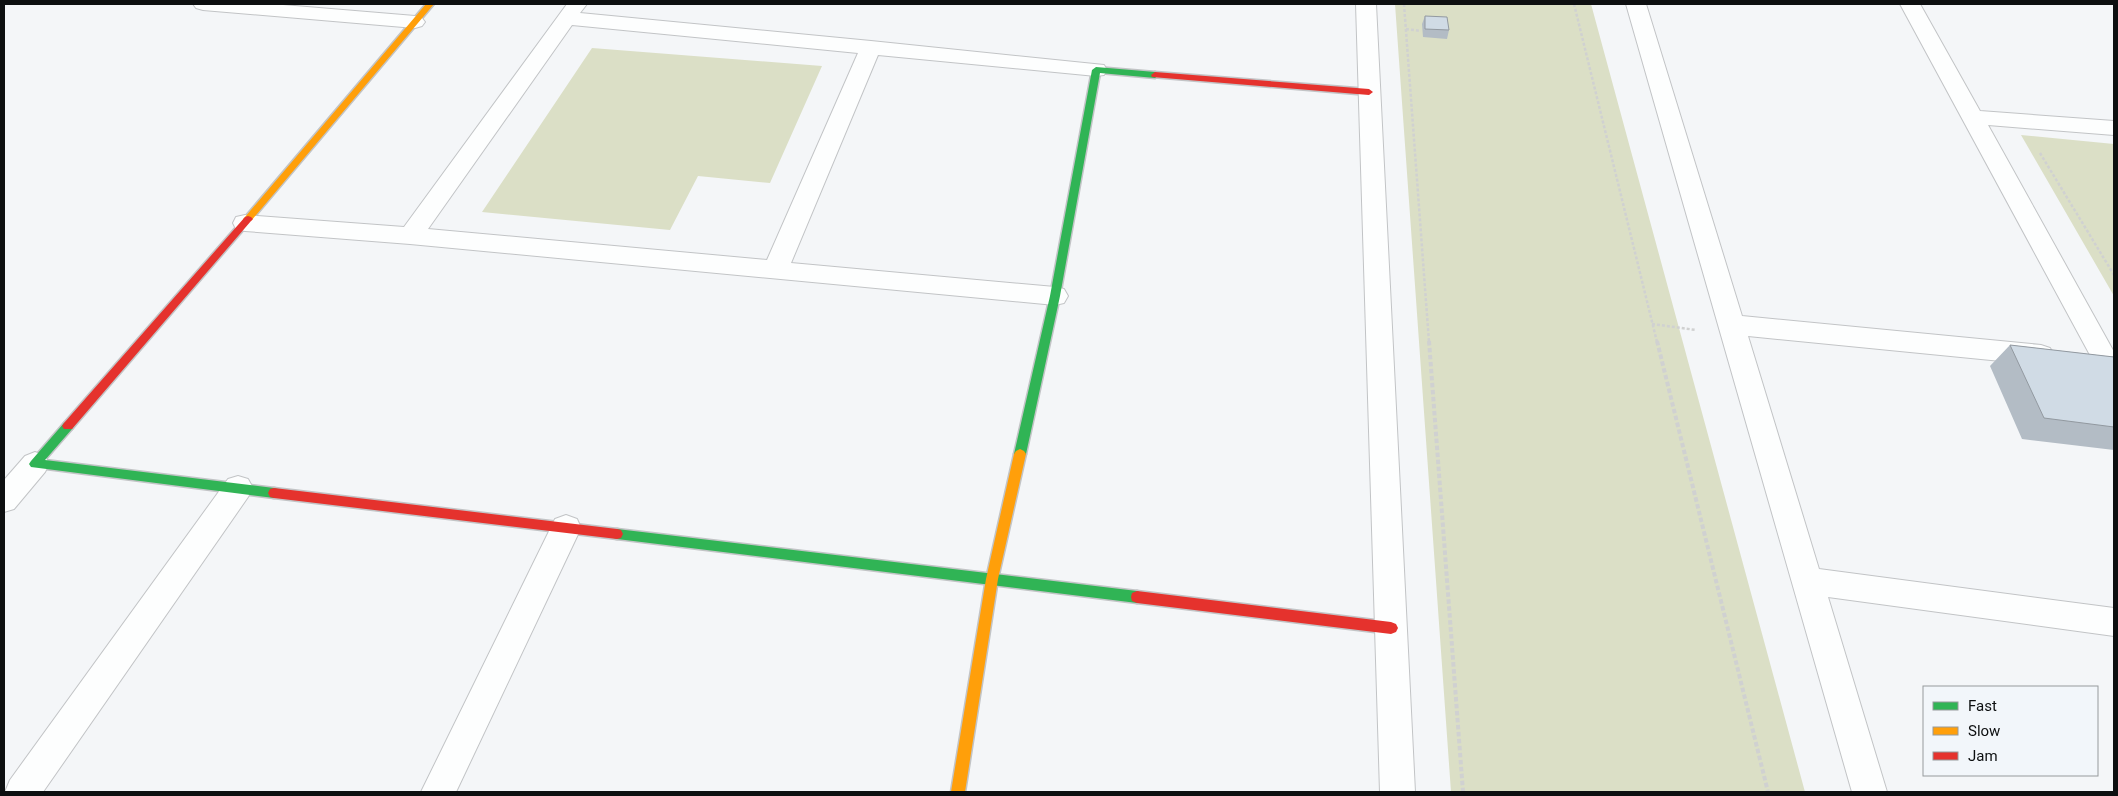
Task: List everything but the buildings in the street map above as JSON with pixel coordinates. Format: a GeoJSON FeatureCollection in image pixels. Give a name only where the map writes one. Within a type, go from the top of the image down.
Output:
{"type":"FeatureCollection","features":[{"type":"Feature","properties":{"kind":"street"},"geometry":{"type":"LineString","coordinates":[[204,4],[415,22]]}},
{"type":"Feature","properties":{"kind":"street"},"geometry":{"type":"LineString","coordinates":[[4,500],[245,223],[430,4]]}},
{"type":"Feature","properties":{"kind":"street"},"geometry":{"type":"LineString","coordinates":[[1366,4],[1398,792]]}},
{"type":"Feature","properties":{"kind":"street"},"geometry":{"type":"LineString","coordinates":[[1636,4],[1870,792]]}},
{"type":"Feature","properties":{"kind":"street"},"geometry":{"type":"LineString","coordinates":[[1910,4],[2110,361]]}},
{"type":"Feature","properties":{"kind":"street"},"geometry":{"type":"LineString","coordinates":[[410,236],[571,11],[871,47],[1096,70],[1369,92]]}},
{"type":"Feature","properties":{"kind":"street"},"geometry":{"type":"LineString","coordinates":[[776,269],[871,47]]}},
{"type":"Feature","properties":{"kind":"street"},"geometry":{"type":"LineString","coordinates":[[958,792],[992,579],[1055,296],[1096,70]]}},
{"type":"Feature","properties":{"kind":"street"},"geometry":{"type":"LineString","coordinates":[[1972,117],[2114,128]]}},
{"type":"Feature","properties":{"kind":"street"},"geometry":{"type":"LineString","coordinates":[[245,223],[410,236],[1055,296]]}},
{"type":"Feature","properties":{"kind":"street"},"geometry":{"type":"LineString","coordinates":[[1731,325],[2110,361]]}},
{"type":"Feature","properties":{"kind":"street"},"geometry":{"type":"LineString","coordinates":[[34,464],[1391,628]]}},
{"type":"Feature","properties":{"kind":"street"},"geometry":{"type":"LineString","coordinates":[[22,792],[238,488]]}},
{"type":"Feature","properties":{"kind":"street"},"geometry":{"type":"LineString","coordinates":[[438,792],[566,528]]}},
{"type":"Feature","properties":{"kind":"street"},"geometry":{"type":"LineString","coordinates":[[1807,580],[2114,622]]}},
{"type":"Feature","properties":{"kind":"path"},"geometry":{"type":"LineString","coordinates":[[1404,4],[1463,792]]}},
{"type":"Feature","properties":{"kind":"path"},"geometry":{"type":"LineString","coordinates":[[1574,4],[1768,792]]}},
{"type":"Feature","properties":{"kind":"path"},"geometry":{"type":"LineString","coordinates":[[1406,30],[1421,30]]}},
{"type":"Feature","properties":{"kind":"path"},"geometry":{"type":"LineString","coordinates":[[2039,152],[2114,275]]}},
{"type":"Feature","properties":{"kind":"green space"},"geometry":{"type":"Polygon","coordinates":[[[1395,4],[1591,4],[1805,792],[1451,792],[1395,4]]]}},
{"type":"Feature","properties":{"kind":"green space"},"geometry":{"type":"Polygon","coordinates":[[[592,48],[822,66],[770,183],[698,176],[670,230],[482,212],[592,48]]]}},
{"type":"Feature","properties":{"kind":"green space"},"geometry":{"type":"Polygon","coordinates":[[[2021,135],[2114,144],[2114,296],[2021,135]]]}},
{"type":"Feature","properties":{"kind":"traffic: fast"},"geometry":{"type":"LineString","coordinates":[[1020,454],[1055,296],[1096,70],[1155,75]]}},
{"type":"Feature","properties":{"kind":"traffic: fast"},"geometry":{"type":"LineString","coordinates":[[68,426],[35,464],[274,493]]}},
{"type":"Feature","properties":{"kind":"traffic: fast"},"geometry":{"type":"LineString","coordinates":[[617,534],[1137,597]]}},
{"type":"Feature","properties":{"kind":"traffic: slow"},"geometry":{"type":"LineString","coordinates":[[248,219],[430,4]]}},
{"type":"Feature","properties":{"kind":"traffic: slow"},"geometry":{"type":"LineString","coordinates":[[958,792],[992,579],[1020,454]]}},
{"type":"Feature","properties":{"kind":"traffic: jam"},"geometry":{"type":"LineString","coordinates":[[1155,75],[1369,92]]}},
{"type":"Feature","properties":{"kind":"traffic: jam"},"geometry":{"type":"LineString","coordinates":[[68,426],[248,219]]}},
{"type":"Feature","properties":{"kind":"traffic: jam"},"geometry":{"type":"LineString","coordinates":[[274,493],[617,534]]}},
{"type":"Feature","properties":{"kind":"traffic: jam"},"geometry":{"type":"LineString","coordinates":[[1137,597],[1391,628]]}}]}
